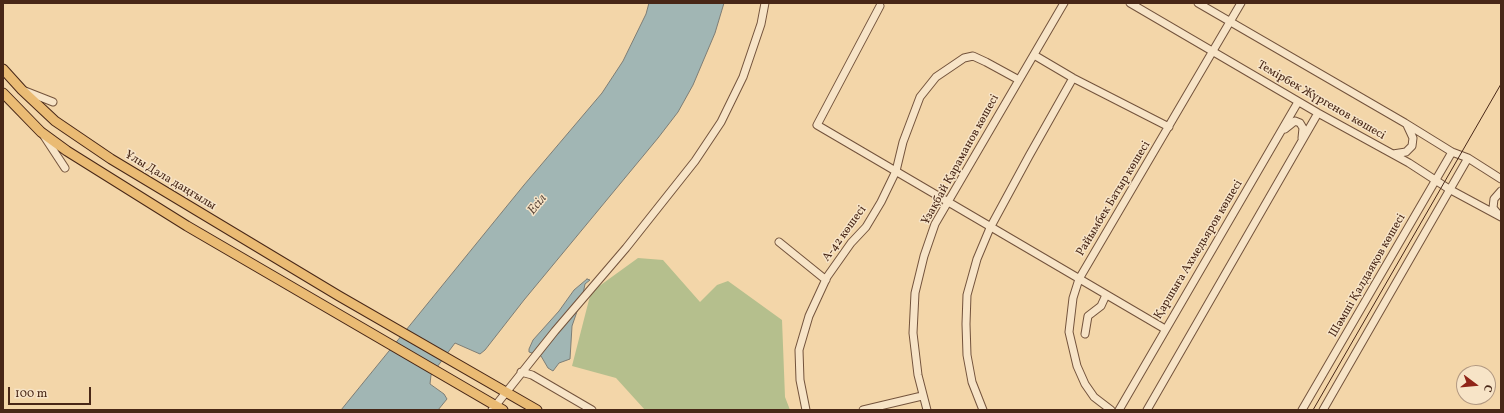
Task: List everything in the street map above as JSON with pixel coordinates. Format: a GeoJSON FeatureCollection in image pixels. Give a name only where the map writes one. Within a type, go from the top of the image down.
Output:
{"type":"FeatureCollection","features":[{"type":"Feature","properties":{"kind":"main road","name":"Ұлы Дала даңғылы"},"geometry":{"type":"LineString","coordinates":[[3,69],[22,90],[55,121],[111,159],[339,296],[536,409]]}},
{"type":"Feature","properties":{"kind":"main road"},"geometry":{"type":"LineString","coordinates":[[3,93],[41,132],[67,151],[187,226],[503,410]]}},
{"type":"Feature","properties":{"kind":"street"},"geometry":{"type":"LineString","coordinates":[[492,410],[521,372],[626,248],[695,161],[721,122],[743,77],[761,24],[765,3]]}},
{"type":"Feature","properties":{"kind":"street","name":"Ұзақбай Қараманов көшесі"},"geometry":{"type":"LineString","coordinates":[[927,410],[922,396],[918,375],[913,333],[915,293],[924,256],[935,224],[1064,3]]}},
{"type":"Feature","properties":{"kind":"street","name":"Темірбек Жүргенов көшесі"},"geometry":{"type":"LineString","coordinates":[[1130,3],[1298,102],[1393,154],[1449,189],[1500,217]]}},
{"type":"Feature","properties":{"kind":"street","name":"Темірбек Жүргенов көшесі"},"geometry":{"type":"LineString","coordinates":[[1198,3],[1405,123],[1452,152],[1468,158],[1501,179]]}},
{"type":"Feature","properties":{"kind":"street","name":"Райымбек Батыр көшесі"},"geometry":{"type":"LineString","coordinates":[[1111,410],[1094,397],[1085,384],[1077,366],[1073,351],[1069,332],[1070,313],[1079,279],[1240,3]]}},
{"type":"Feature","properties":{"kind":"street"},"geometry":{"type":"LineString","coordinates":[[880,6],[817,125],[896,171],[948,204],[1165,329]]}},
{"type":"Feature","properties":{"kind":"street"},"geometry":{"type":"LineString","coordinates":[[1034,55],[1073,78],[1169,127]]}},
{"type":"Feature","properties":{"kind":"street","name":"А-42 көшесі"},"geometry":{"type":"LineString","coordinates":[[806,410],[800,380],[799,350],[808,316],[826,280],[852,243],[866,227],[896,171],[902,142],[920,97],[936,77],[951,65],[964,58],[973,56],[1019,80]]}},
{"type":"Feature","properties":{"kind":"street"},"geometry":{"type":"LineString","coordinates":[[983,410],[972,382],[967,355],[967,295],[977,259],[990,228],[1073,78]]}},
{"type":"Feature","properties":{"kind":"street"},"geometry":{"type":"LineString","coordinates":[[22,90],[53,102]]}},
{"type":"Feature","properties":{"kind":"street","name":"Қаршыға Ахмедьяров көшесі"},"geometry":{"type":"LineString","coordinates":[[1119,410],[1298,102]]}},
{"type":"Feature","properties":{"kind":"street"},"geometry":{"type":"LineString","coordinates":[[1147,410],[1318,113]]}},
{"type":"Feature","properties":{"kind":"street"},"geometry":{"type":"LineString","coordinates":[[1280,135],[1290,124],[1295,121],[1303,128],[1300,143]]}},
{"type":"Feature","properties":{"kind":"street"},"geometry":{"type":"LineString","coordinates":[[1393,154],[1406,152],[1412,146],[1413,138],[1405,123]]}},
{"type":"Feature","properties":{"kind":"street"},"geometry":{"type":"LineString","coordinates":[[41,132],[65,168]]}},
{"type":"Feature","properties":{"kind":"street","name":"Шәмші Қалдаяқов көшесі"},"geometry":{"type":"LineString","coordinates":[[1302,410],[1452,152]]}},
{"type":"Feature","properties":{"kind":"street"},"geometry":{"type":"LineString","coordinates":[[1323,410],[1468,158]]}},
{"type":"Feature","properties":{"kind":"street"},"geometry":{"type":"LineString","coordinates":[[1500,217],[1493,208],[1494,199],[1501,191]]}},
{"type":"Feature","properties":{"kind":"street"},"geometry":{"type":"LineString","coordinates":[[779,242],[826,280]]}},
{"type":"Feature","properties":{"kind":"street"},"geometry":{"type":"LineString","coordinates":[[1085,334],[1088,316],[1100,306],[1106,295]]}},
{"type":"Feature","properties":{"kind":"street"},"geometry":{"type":"LineString","coordinates":[[521,372],[532,375],[592,410]]}},
{"type":"Feature","properties":{"kind":"street"},"geometry":{"type":"LineString","coordinates":[[863,410],[922,396]]}},
{"type":"Feature","properties":{"kind":"green space"},"geometry":{"type":"Polygon","coordinates":[[[638,258],[663,260],[700,302],[717,285],[728,281],[782,320],[785,397],[790,410],[645,410],[616,378],[572,366],[591,292],[638,258]]]}},
{"type":"Feature","properties":{"kind":"water","name":"Есіл"},"geometry":{"type":"Polygon","coordinates":[[[649,3],[724,3],[715,33],[693,85],[678,112],[524,300],[485,350],[480,354],[455,343],[431,375],[430,384],[444,394],[447,399],[438,410],[341,410],[524,185],[602,93],[623,61],[646,14],[649,3]]]}},
{"type":"Feature","properties":{"kind":"water"},"geometry":{"type":"Polygon","coordinates":[[[587,279],[590,280],[585,284],[572,326],[570,359],[559,363],[553,371],[548,368],[541,356],[529,352],[529,349],[533,340],[559,311],[574,290],[587,279]]]}},
{"type":"Feature","properties":{"kind":"tram line"},"geometry":{"type":"LineString","coordinates":[[1313,410],[1501,84]]}}]}
